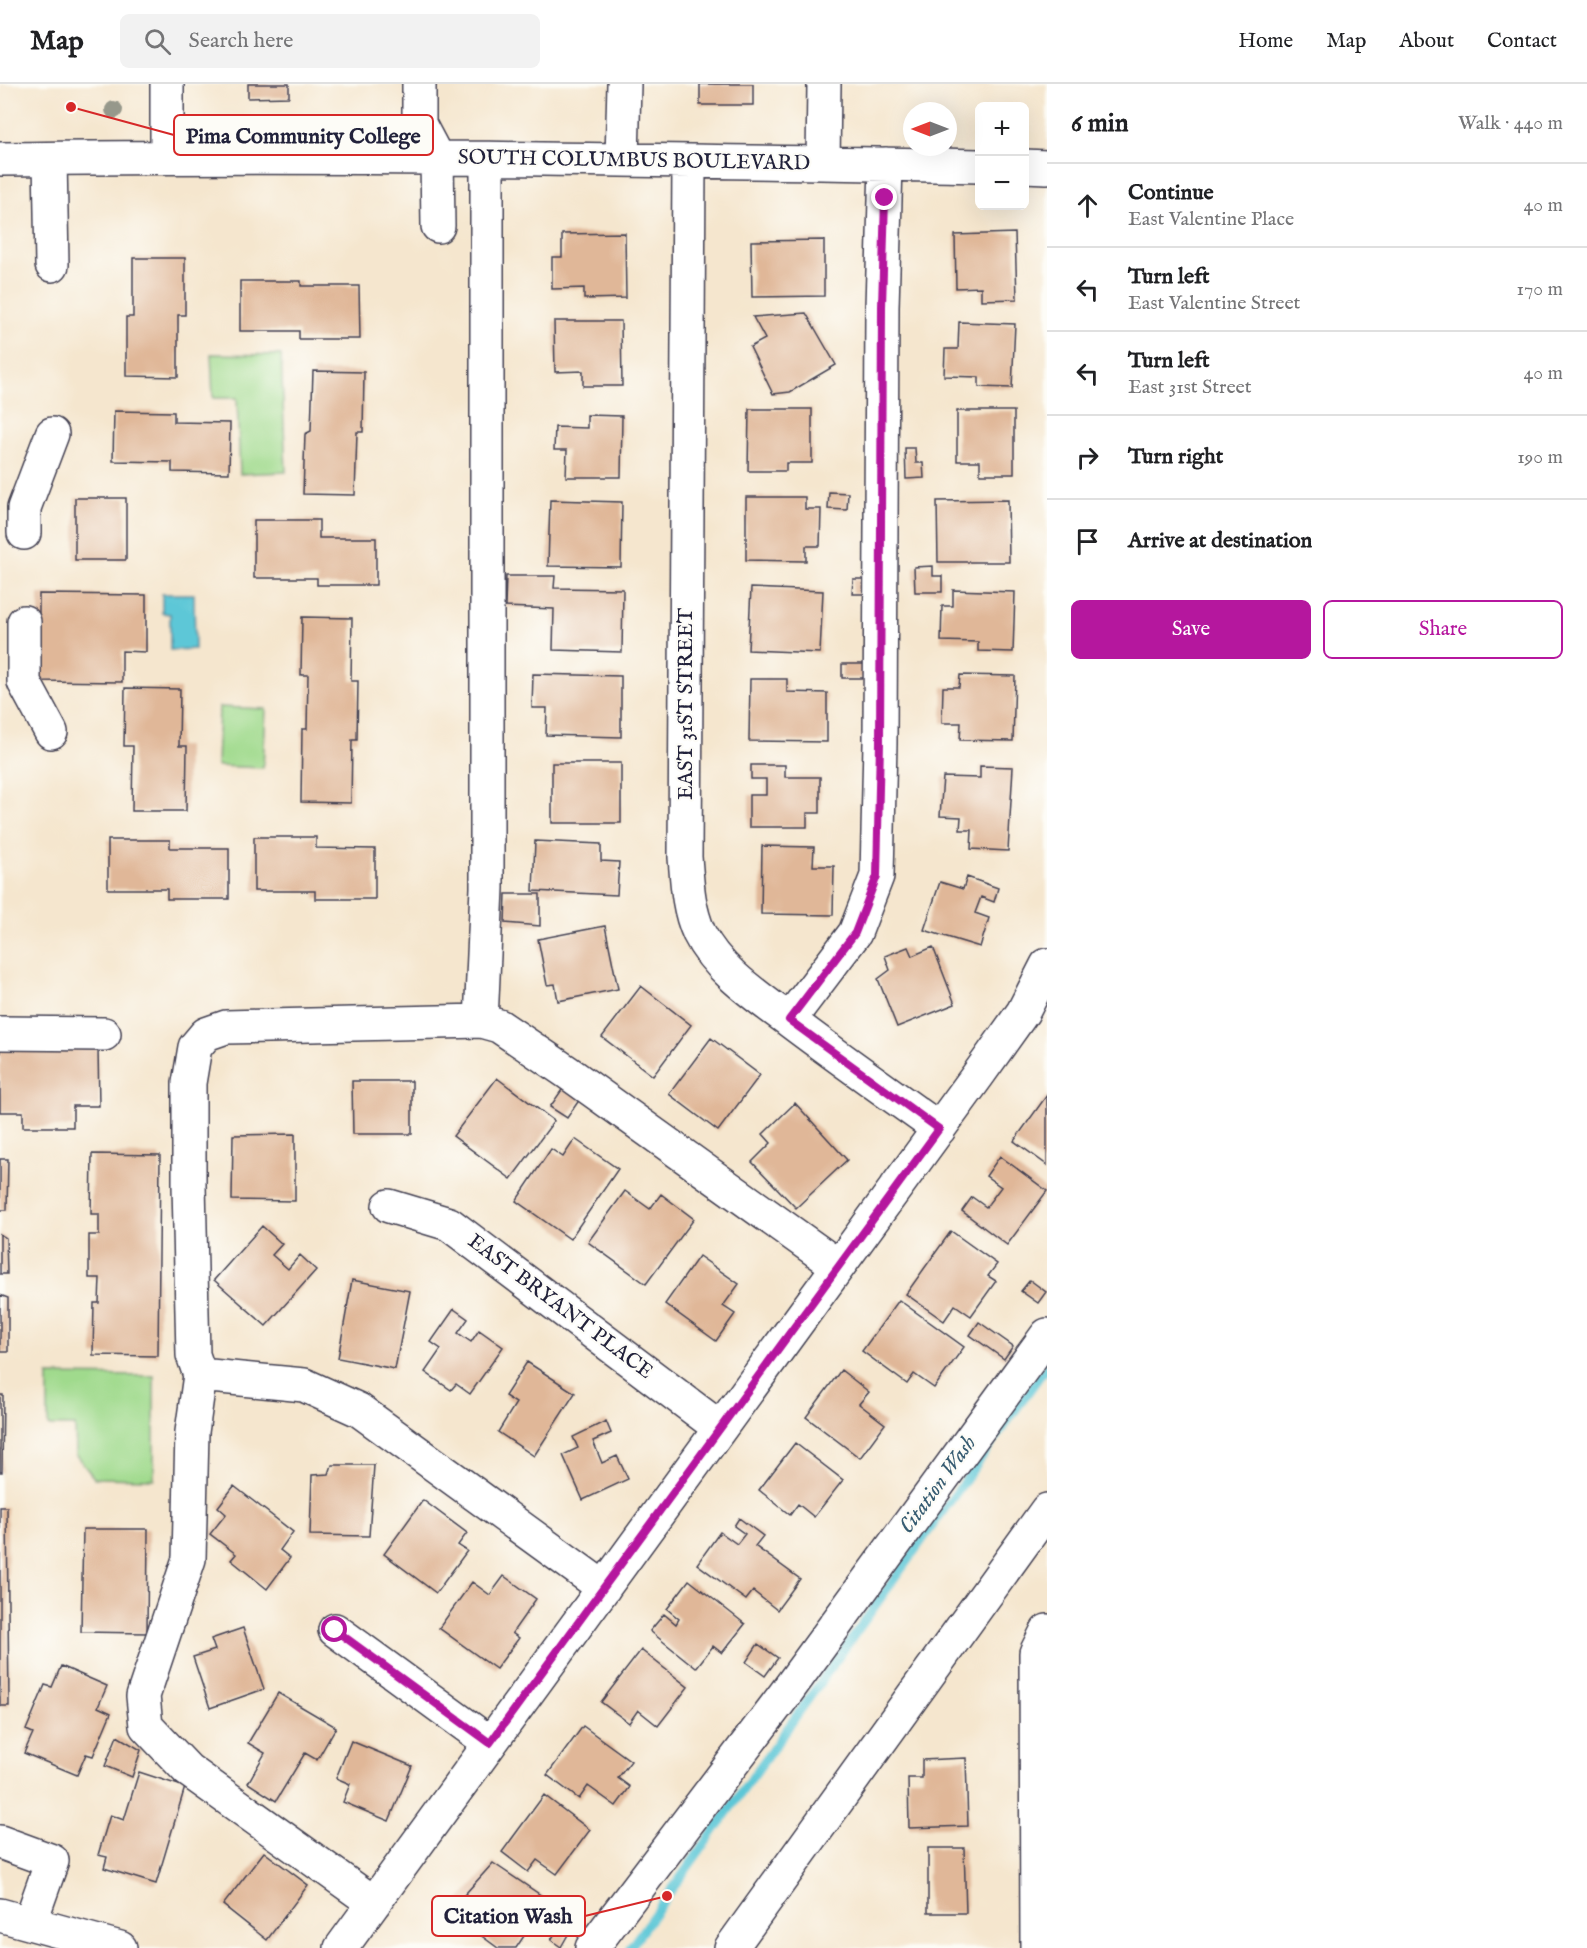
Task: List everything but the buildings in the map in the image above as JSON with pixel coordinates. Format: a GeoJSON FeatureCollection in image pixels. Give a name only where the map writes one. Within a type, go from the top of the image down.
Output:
{"type":"FeatureCollection","features":[{"type":"Feature","properties":{"kind":"street"},"geometry":{"type":"LineString","coordinates":[[166,157],[167,84]]}},
{"type":"Feature","properties":{"kind":"street"},"geometry":{"type":"LineString","coordinates":[[419,84],[419,124],[438,158],[438,226]]}},
{"type":"Feature","properties":{"kind":"street"},"geometry":{"type":"LineString","coordinates":[[622,159],[624,84]]}},
{"type":"Feature","properties":{"kind":"street"},"geometry":{"type":"LineString","coordinates":[[823,163],[824,84]]}},
{"type":"Feature","properties":{"kind":"street","name":"SOUTH COLUMBUS BOULEVARD"},"geometry":{"type":"LineString","coordinates":[[0,159],[166,157],[622,159],[975,166]]}},
{"type":"Feature","properties":{"kind":"street"},"geometry":{"type":"LineString","coordinates":[[50,159],[52,265]]}},
{"type":"Feature","properties":{"kind":"street"},"geometry":{"type":"LineString","coordinates":[[481,1021],[488,888],[487,159]]}},
{"type":"Feature","properties":{"kind":"street","name":"EAST 31ST STREET"},"geometry":{"type":"LineString","coordinates":[[689,161],[685,856],[687,888],[692,914],[700,934],[739,981],[939,1129]]}},
{"type":"Feature","properties":{"kind":"street"},"geometry":{"type":"LineString","coordinates":[[789,1020],[855,933],[877,876],[880,743],[882,307],[886,164]]}},
{"type":"Feature","properties":{"kind":"street"},"geometry":{"type":"LineString","coordinates":[[1029,166],[1047,167]]}},
{"type":"Feature","properties":{"kind":"street"},"geometry":{"type":"LineString","coordinates":[[16,516],[52,434]]}},
{"type":"Feature","properties":{"kind":"street"},"geometry":{"type":"LineString","coordinates":[[24,622],[24,682],[51,732]]}},
{"type":"Feature","properties":{"kind":"street"},"geometry":{"type":"LineString","coordinates":[[341,1948],[939,1129],[1023,1012],[1047,965]]}},
{"type":"Feature","properties":{"kind":"street"},"geometry":{"type":"LineString","coordinates":[[374,1903],[188,1770],[146,1726],[143,1696],[189,1559],[192,1432],[200,1375],[193,1355],[189,1185],[189,1083],[195,1047],[206,1034],[226,1027],[481,1021],[499,1026],[838,1266]]}},
{"type":"Feature","properties":{"kind":"street"},"geometry":{"type":"LineString","coordinates":[[0,1033],[104,1034]]}},
{"type":"Feature","properties":{"kind":"street","name":"EAST BRYANT PLACE"},"geometry":{"type":"LineString","coordinates":[[389,1206],[449,1224],[720,1428]]}},
{"type":"Feature","properties":{"kind":"street"},"geometry":{"type":"LineString","coordinates":[[592,1948],[785,1694],[1047,1335]]}},
{"type":"Feature","properties":{"kind":"street"},"geometry":{"type":"LineString","coordinates":[[200,1375],[303,1385],[360,1410],[604,1588]]}},
{"type":"Feature","properties":{"kind":"street"},"geometry":{"type":"LineString","coordinates":[[731,1948],[1047,1510]]}},
{"type":"Feature","properties":{"kind":"street"},"geometry":{"type":"LineString","coordinates":[[335,1630],[490,1743]]}},
{"type":"Feature","properties":{"kind":"street"},"geometry":{"type":"LineString","coordinates":[[1037,1948],[1036,1653],[1047,1631]]}},
{"type":"Feature","properties":{"kind":"street"},"geometry":{"type":"LineString","coordinates":[[0,1842],[52,1861],[15,1919],[120,1948]]}},
{"type":"Feature","properties":{"kind":"green space"},"geometry":{"type":"Polygon","coordinates":[[[211,354],[281,355],[286,472],[240,474],[237,398],[213,398],[211,354]]]}},
{"type":"Feature","properties":{"kind":"green space"},"geometry":{"type":"Polygon","coordinates":[[[219,707],[266,709],[263,768],[217,766],[219,707]]]}},
{"type":"Feature","properties":{"kind":"green space"},"geometry":{"type":"Polygon","coordinates":[[[48,1375],[154,1376],[154,1479],[94,1478],[76,1455],[75,1426],[48,1426],[48,1375]]]}},
{"type":"Feature","properties":{"kind":"water"},"geometry":{"type":"Polygon","coordinates":[[[162,594],[194,594],[195,649],[170,650],[170,614],[162,613],[162,594]]]}},
{"type":"Feature","properties":{"kind":"waterway","name":"Citation Wash"},"geometry":{"type":"LineString","coordinates":[[630,1948],[1047,1366]]}},
{"type":"Feature","properties":{"kind":"place","name":"Pima Community College"},"geometry":{"type":"Point","coordinates":[71,107]}},
{"type":"Feature","properties":{"kind":"place","name":"Citation Wash"},"geometry":{"type":"Point","coordinates":[667,1896]}},
{"type":"Feature","properties":{"kind":"route"},"geometry":{"type":"LineString","coordinates":[[335,1630],[490,1743],[939,1129],[789,1020],[855,933],[877,876],[885,198]]}}]}
